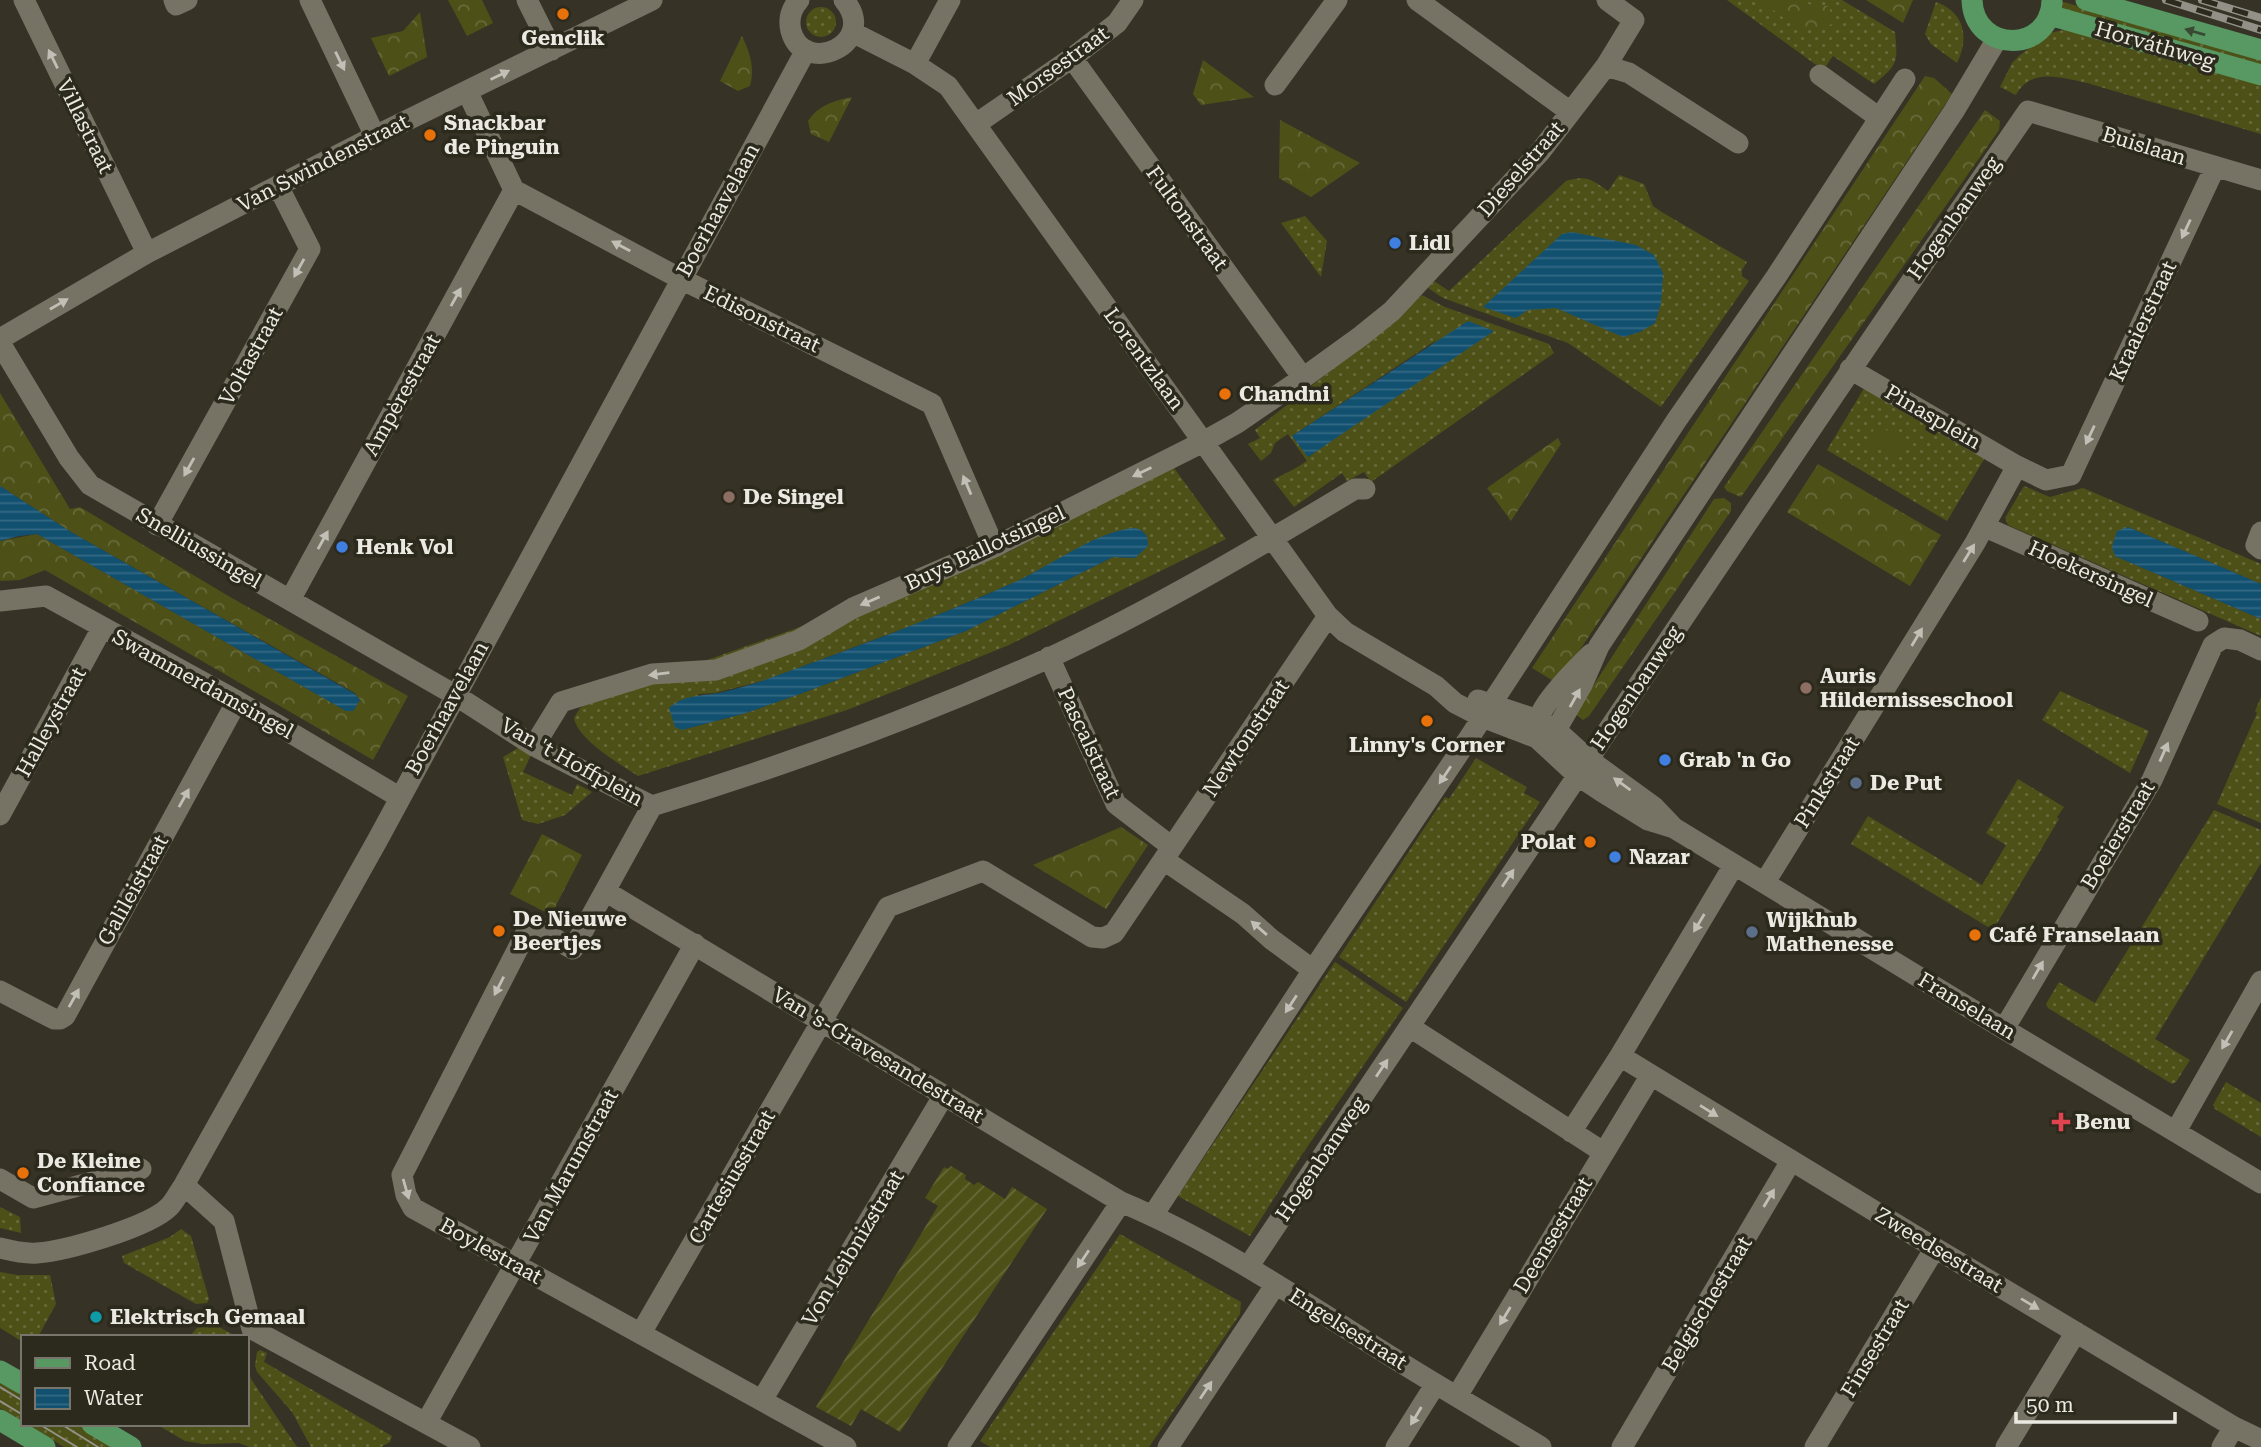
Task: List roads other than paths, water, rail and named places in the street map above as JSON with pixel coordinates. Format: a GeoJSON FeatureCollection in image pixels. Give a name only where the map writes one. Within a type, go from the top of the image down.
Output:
{"type":"FeatureCollection","features":[{"type":"Feature","properties":{"kind":"main road","name":"Horváthweg"},"geometry":{"type":"LineString","coordinates":[[2086,0],[2261,50]]}},
{"type":"Feature","properties":{"kind":"main road"},"geometry":{"type":"LineString","coordinates":[[1970,1],[1979,24],[1990,35],[2006,41],[2024,40],[2040,30],[2051,8]]}},
{"type":"Feature","properties":{"kind":"main road","name":"Horváthweg"},"geometry":{"type":"LineString","coordinates":[[2051,8],[2261,75]]}},
{"type":"Feature","properties":{"kind":"main road"},"geometry":{"type":"LineString","coordinates":[[0,1371],[21,1383]]}},
{"type":"Feature","properties":{"kind":"main road"},"geometry":{"type":"LineString","coordinates":[[0,1420],[45,1447]]}},
{"type":"Feature","properties":{"kind":"main road"},"geometry":{"type":"LineString","coordinates":[[95,1426],[131,1447]]}},
{"type":"Feature","properties":{"kind":"street","name":"Villastraat"},"geometry":{"type":"LineString","coordinates":[[24,0],[147,253]]}},
{"type":"Feature","properties":{"kind":"street"},"geometry":{"type":"LineString","coordinates":[[310,0],[375,136]]}},
{"type":"Feature","properties":{"kind":"street"},"geometry":{"type":"LineString","coordinates":[[527,0],[552,50]]}},
{"type":"Feature","properties":{"kind":"street","name":"Van Swindenstraat"},"geometry":{"type":"LineString","coordinates":[[0,341],[147,253],[375,136],[652,0]]}},
{"type":"Feature","properties":{"kind":"street"},"geometry":{"type":"LineString","coordinates":[[795,1],[791,11],[790,29],[799,45],[821,54],[829,53],[843,45],[852,32],[853,16],[844,0]]}},
{"type":"Feature","properties":{"kind":"street"},"geometry":{"type":"LineString","coordinates":[[915,64],[950,0]]}},
{"type":"Feature","properties":{"kind":"street","name":"Morsestraat"},"geometry":{"type":"LineString","coordinates":[[976,124],[1072,58],[1117,23],[1133,0]]}},
{"type":"Feature","properties":{"kind":"street"},"geometry":{"type":"LineString","coordinates":[[1275,85],[1337,0]]}},
{"type":"Feature","properties":{"kind":"street"},"geometry":{"type":"LineString","coordinates":[[1417,0],[1569,111]]}},
{"type":"Feature","properties":{"kind":"street","name":"Dieselstraat"},"geometry":{"type":"LineString","coordinates":[[1415,288],[1540,152],[1606,66],[1634,20],[1607,0]]}},
{"type":"Feature","properties":{"kind":"street","name":"Lorentzlaan"},"geometry":{"type":"LineString","coordinates":[[852,32],[915,64],[948,86],[1328,615],[1345,632],[1436,686],[1448,688],[1486,711],[1543,729]]}},
{"type":"Feature","properties":{"kind":"street","name":"Hogenbanweg"},"geometry":{"type":"LineString","coordinates":[[1543,729],[1582,685],[1598,646],[1954,111],[1997,38]]}},
{"type":"Feature","properties":{"kind":"street","name":"Boerhaavelaan"},"geometry":{"type":"LineString","coordinates":[[0,1248],[39,1253],[113,1234],[148,1222],[169,1207],[184,1185],[377,841],[806,50]]}},
{"type":"Feature","properties":{"kind":"street","name":"Fultonstraat"},"geometry":{"type":"LineString","coordinates":[[1072,58],[1303,377]]}},
{"type":"Feature","properties":{"kind":"street"},"geometry":{"type":"LineString","coordinates":[[1606,66],[1629,73],[1738,143]]}},
{"type":"Feature","properties":{"kind":"street"},"geometry":{"type":"LineString","coordinates":[[1820,75],[1878,117]]}},
{"type":"Feature","properties":{"kind":"street"},"geometry":{"type":"LineString","coordinates":[[1153,1215],[1676,421],[1776,277],[1905,79]]}},
{"type":"Feature","properties":{"kind":"street"},"geometry":{"type":"LineString","coordinates":[[467,91],[514,190]]}},
{"type":"Feature","properties":{"kind":"street","name":"Hogenbanweg"},"geometry":{"type":"LineString","coordinates":[[1248,1266],[1850,369],[2028,111]]}},
{"type":"Feature","properties":{"kind":"street","name":"Buislaan"},"geometry":{"type":"LineString","coordinates":[[2028,111],[2261,180]]}},
{"type":"Feature","properties":{"kind":"street","name":"Kraaierstraat"},"geometry":{"type":"LineString","coordinates":[[2071,475],[2215,167]]}},
{"type":"Feature","properties":{"kind":"street","name":"Voltastraat"},"geometry":{"type":"LineString","coordinates":[[157,525],[310,249],[278,186]]}},
{"type":"Feature","properties":{"kind":"street","name":"Edisonstraat"},"geometry":{"type":"LineString","coordinates":[[514,190],[681,279],[932,404],[994,547]]}},
{"type":"Feature","properties":{"kind":"street","name":"Ampèrestraat"},"geometry":{"type":"LineString","coordinates":[[290,600],[514,190]]}},
{"type":"Feature","properties":{"kind":"street","name":"Buys Ballotsingel"},"geometry":{"type":"LineString","coordinates":[[534,746],[561,702],[652,674],[716,670],[799,640],[853,608],[994,547],[1203,442],[1237,423],[1361,336],[1415,288]]}},
{"type":"Feature","properties":{"kind":"street","name":"Snelliussingel"},"geometry":{"type":"LineString","coordinates":[[0,341],[69,458],[90,485],[455,695]]}},
{"type":"Feature","properties":{"kind":"street","name":"Pinasplein"},"geometry":{"type":"LineString","coordinates":[[1850,369],[2017,466],[2046,480],[2071,475]]}},
{"type":"Feature","properties":{"kind":"street"},"geometry":{"type":"LineString","coordinates":[[1985,527],[2017,466]]}},
{"type":"Feature","properties":{"kind":"street"},"geometry":{"type":"LineString","coordinates":[[652,806],[886,726],[1049,657],[1149,608],[1355,489],[1365,489]]}},
{"type":"Feature","properties":{"kind":"street","name":"Pinkstraat"},"geometry":{"type":"LineString","coordinates":[[1765,882],[1985,527]]}},
{"type":"Feature","properties":{"kind":"street","name":"Hoekersingel"},"geometry":{"type":"LineString","coordinates":[[1985,527],[2198,621]]}},
{"type":"Feature","properties":{"kind":"street","name":"Swammerdamsingel"},"geometry":{"type":"LineString","coordinates":[[0,601],[46,596],[237,701],[399,797]]}},
{"type":"Feature","properties":{"kind":"street","name":"Newtonstraat"},"geometry":{"type":"LineString","coordinates":[[823,1021],[888,907],[983,871],[1092,937],[1103,938],[1114,933],[1328,615]]}},
{"type":"Feature","properties":{"kind":"street","name":"Halleystraat"},"geometry":{"type":"LineString","coordinates":[[0,815],[102,628]]}},
{"type":"Feature","properties":{"kind":"street","name":"Boeierstraat"},"geometry":{"type":"LineString","coordinates":[[2004,1029],[2152,780],[2213,646],[2224,638],[2240,640],[2261,650]]}},
{"type":"Feature","properties":{"kind":"street","name":"Pascalstraat"},"geometry":{"type":"LineString","coordinates":[[1049,657],[1116,804],[1168,854],[1313,970]]}},
{"type":"Feature","properties":{"kind":"street","name":"Van 't Hoffplein"},"geometry":{"type":"LineString","coordinates":[[455,695],[534,746],[652,806],[573,949],[530,925]]}},
{"type":"Feature","properties":{"kind":"street","name":"Galileistraat"},"geometry":{"type":"LineString","coordinates":[[0,991],[54,1019],[65,1016],[237,701]]}},
{"type":"Feature","properties":{"kind":"street","name":"Franselaan"},"geometry":{"type":"LineString","coordinates":[[1543,729],[1583,767],[1648,820],[1674,828],[2261,1183]]}},
{"type":"Feature","properties":{"kind":"street"},"geometry":{"type":"LineString","coordinates":[[1571,1132],[1620,1056],[1734,865]]}},
{"type":"Feature","properties":{"kind":"street","name":"Van 's-Gravesandestraat"},"geometry":{"type":"LineString","coordinates":[[605,891],[1121,1202],[1153,1215]]}},
{"type":"Feature","properties":{"kind":"street","name":"Boylestraat"},"geometry":{"type":"LineString","coordinates":[[530,925],[402,1175],[406,1195],[413,1208],[846,1447]]}},
{"type":"Feature","properties":{"kind":"street","name":"Van Marumstraat"},"geometry":{"type":"LineString","coordinates":[[426,1423],[695,944]]}},
{"type":"Feature","properties":{"kind":"street"},"geometry":{"type":"LineString","coordinates":[[2175,1131],[2261,981]]}},
{"type":"Feature","properties":{"kind":"street","name":"Cartesiusstraat"},"geometry":{"type":"LineString","coordinates":[[641,1333],[823,1021]]}},
{"type":"Feature","properties":{"kind":"street"},"geometry":{"type":"LineString","coordinates":[[1410,1027],[1603,1152]]}},
{"type":"Feature","properties":{"kind":"street","name":"Zweedsestraat"},"geometry":{"type":"LineString","coordinates":[[1620,1056],[1935,1248],[2234,1427],[2261,1440]]}},
{"type":"Feature","properties":{"kind":"street","name":"Deensestraat"},"geometry":{"type":"LineString","coordinates":[[1457,1396],[1651,1075]]}},
{"type":"Feature","properties":{"kind":"street","name":"Von Leibnizstraat"},"geometry":{"type":"LineString","coordinates":[[762,1400],[944,1095]]}},
{"type":"Feature","properties":{"kind":"street","name":"Belgischestraat"},"geometry":{"type":"LineString","coordinates":[[1622,1447],[1791,1161]]}},
{"type":"Feature","properties":{"kind":"street"},"geometry":{"type":"LineString","coordinates":[[0,1180],[33,1198],[141,1169]]}},
{"type":"Feature","properties":{"kind":"street"},"geometry":{"type":"LineString","coordinates":[[184,1185],[224,1221],[253,1329],[470,1447]]}},
{"type":"Feature","properties":{"kind":"street"},"geometry":{"type":"LineString","coordinates":[[958,1447],[1121,1202]]}},
{"type":"Feature","properties":{"kind":"street","name":"Engelsestraat"},"geometry":{"type":"LineString","coordinates":[[1153,1215],[1248,1266],[1435,1385],[1541,1447]]}},
{"type":"Feature","properties":{"kind":"street","name":"Finsestraat"},"geometry":{"type":"LineString","coordinates":[[1815,1447],[1935,1248]]}},
{"type":"Feature","properties":{"kind":"street"},"geometry":{"type":"LineString","coordinates":[[1168,1447],[1276,1284]]}},
{"type":"Feature","properties":{"kind":"street"},"geometry":{"type":"LineString","coordinates":[[2006,1447],[2076,1332]]}},
{"type":"Feature","properties":{"kind":"street"},"geometry":{"type":"LineString","coordinates":[[1396,1447],[1435,1385]]}},
{"type":"Feature","properties":{"kind":"street"},"geometry":{"type":"LineString","coordinates":[[2222,1447],[2234,1427]]}},
{"type":"Feature","properties":{"kind":"water"},"geometry":{"type":"Polygon","coordinates":[[[1572,232],[1636,245],[1654,255],[1663,273],[1661,303],[1655,323],[1640,332],[1623,337],[1556,308],[1528,310],[1516,318],[1483,307],[1562,234],[1572,232]]]}},
{"type":"Feature","properties":{"kind":"water"},"geometry":{"type":"Polygon","coordinates":[[[1468,321],[1494,331],[1308,457],[1292,436],[1468,321]]]}},
{"type":"Feature","properties":{"kind":"water"},"geometry":{"type":"Polygon","coordinates":[[[0,486],[71,532],[355,694],[360,700],[353,711],[346,711],[37,534],[0,541],[0,486]]]}},
{"type":"Feature","properties":{"kind":"water"},"geometry":{"type":"Polygon","coordinates":[[[2128,527],[2261,584],[2261,619],[2115,556],[2112,547],[2117,531],[2128,527]]]}},
{"type":"Feature","properties":{"kind":"water"},"geometry":{"type":"Polygon","coordinates":[[[1136,528],[1146,535],[1148,546],[1135,558],[1113,557],[966,631],[746,713],[682,730],[675,727],[669,708],[680,701],[751,685],[862,644],[1015,582],[1106,535],[1136,528]]]}},
{"type":"Feature","properties":{"kind":"tram line"},"geometry":{"type":"LineString","coordinates":[[0,1387],[21,1400]]}},
{"type":"Feature","properties":{"kind":"tram line"},"geometry":{"type":"LineString","coordinates":[[0,1401],[21,1414]]}},
{"type":"Feature","properties":{"kind":"tram line"},"geometry":{"type":"LineString","coordinates":[[42,1426],[77,1447]]}},
{"type":"Feature","properties":{"kind":"tram line"},"geometry":{"type":"LineString","coordinates":[[64,1426],[98,1447]]}},
{"type":"Feature","properties":{"kind":"railway"},"geometry":{"type":"LineString","coordinates":[[2166,0],[2261,30]]}},
{"type":"Feature","properties":{"kind":"railway"},"geometry":{"type":"LineString","coordinates":[[2202,0],[2261,18]]}},
{"type":"Feature","properties":{"kind":"place","name":"Genclik"},"geometry":{"type":"Point","coordinates":[563,14]}},
{"type":"Feature","properties":{"kind":"place","name":"Snackbar de Pinguin"},"geometry":{"type":"Point","coordinates":[430,135]}},
{"type":"Feature","properties":{"kind":"place","name":"Lidl"},"geometry":{"type":"Point","coordinates":[1395,243]}},
{"type":"Feature","properties":{"kind":"place","name":"Chandni"},"geometry":{"type":"Point","coordinates":[1225,394]}},
{"type":"Feature","properties":{"kind":"place","name":"De Singel"},"geometry":{"type":"Point","coordinates":[729,497]}},
{"type":"Feature","properties":{"kind":"place","name":"Henk Vol"},"geometry":{"type":"Point","coordinates":[342,547]}},
{"type":"Feature","properties":{"kind":"place","name":"Auris Hildernisseschool"},"geometry":{"type":"Point","coordinates":[1806,688]}},
{"type":"Feature","properties":{"kind":"place","name":"Linny's Corner"},"geometry":{"type":"Point","coordinates":[1427,721]}},
{"type":"Feature","properties":{"kind":"place","name":"Grab 'n Go"},"geometry":{"type":"Point","coordinates":[1665,760]}},
{"type":"Feature","properties":{"kind":"place","name":"De Put"},"geometry":{"type":"Point","coordinates":[1856,783]}},
{"type":"Feature","properties":{"kind":"place","name":"Polat"},"geometry":{"type":"Point","coordinates":[1590,842]}},
{"type":"Feature","properties":{"kind":"place","name":"Nazar"},"geometry":{"type":"Point","coordinates":[1615,857]}},
{"type":"Feature","properties":{"kind":"place","name":"De Nieuwe Beertjes"},"geometry":{"type":"Point","coordinates":[499,931]}},
{"type":"Feature","properties":{"kind":"place","name":"Wijkhub Mathenesse"},"geometry":{"type":"Point","coordinates":[1752,932]}},
{"type":"Feature","properties":{"kind":"place","name":"Café Franselaan"},"geometry":{"type":"Point","coordinates":[1975,935]}},
{"type":"Feature","properties":{"kind":"place","name":"Benu"},"geometry":{"type":"Point","coordinates":[2061,1122]}},
{"type":"Feature","properties":{"kind":"place","name":"De Kleine Confiance"},"geometry":{"type":"Point","coordinates":[23,1173]}},
{"type":"Feature","properties":{"kind":"place","name":"Elektrisch Gemaal"},"geometry":{"type":"Point","coordinates":[96,1317]}}]}
